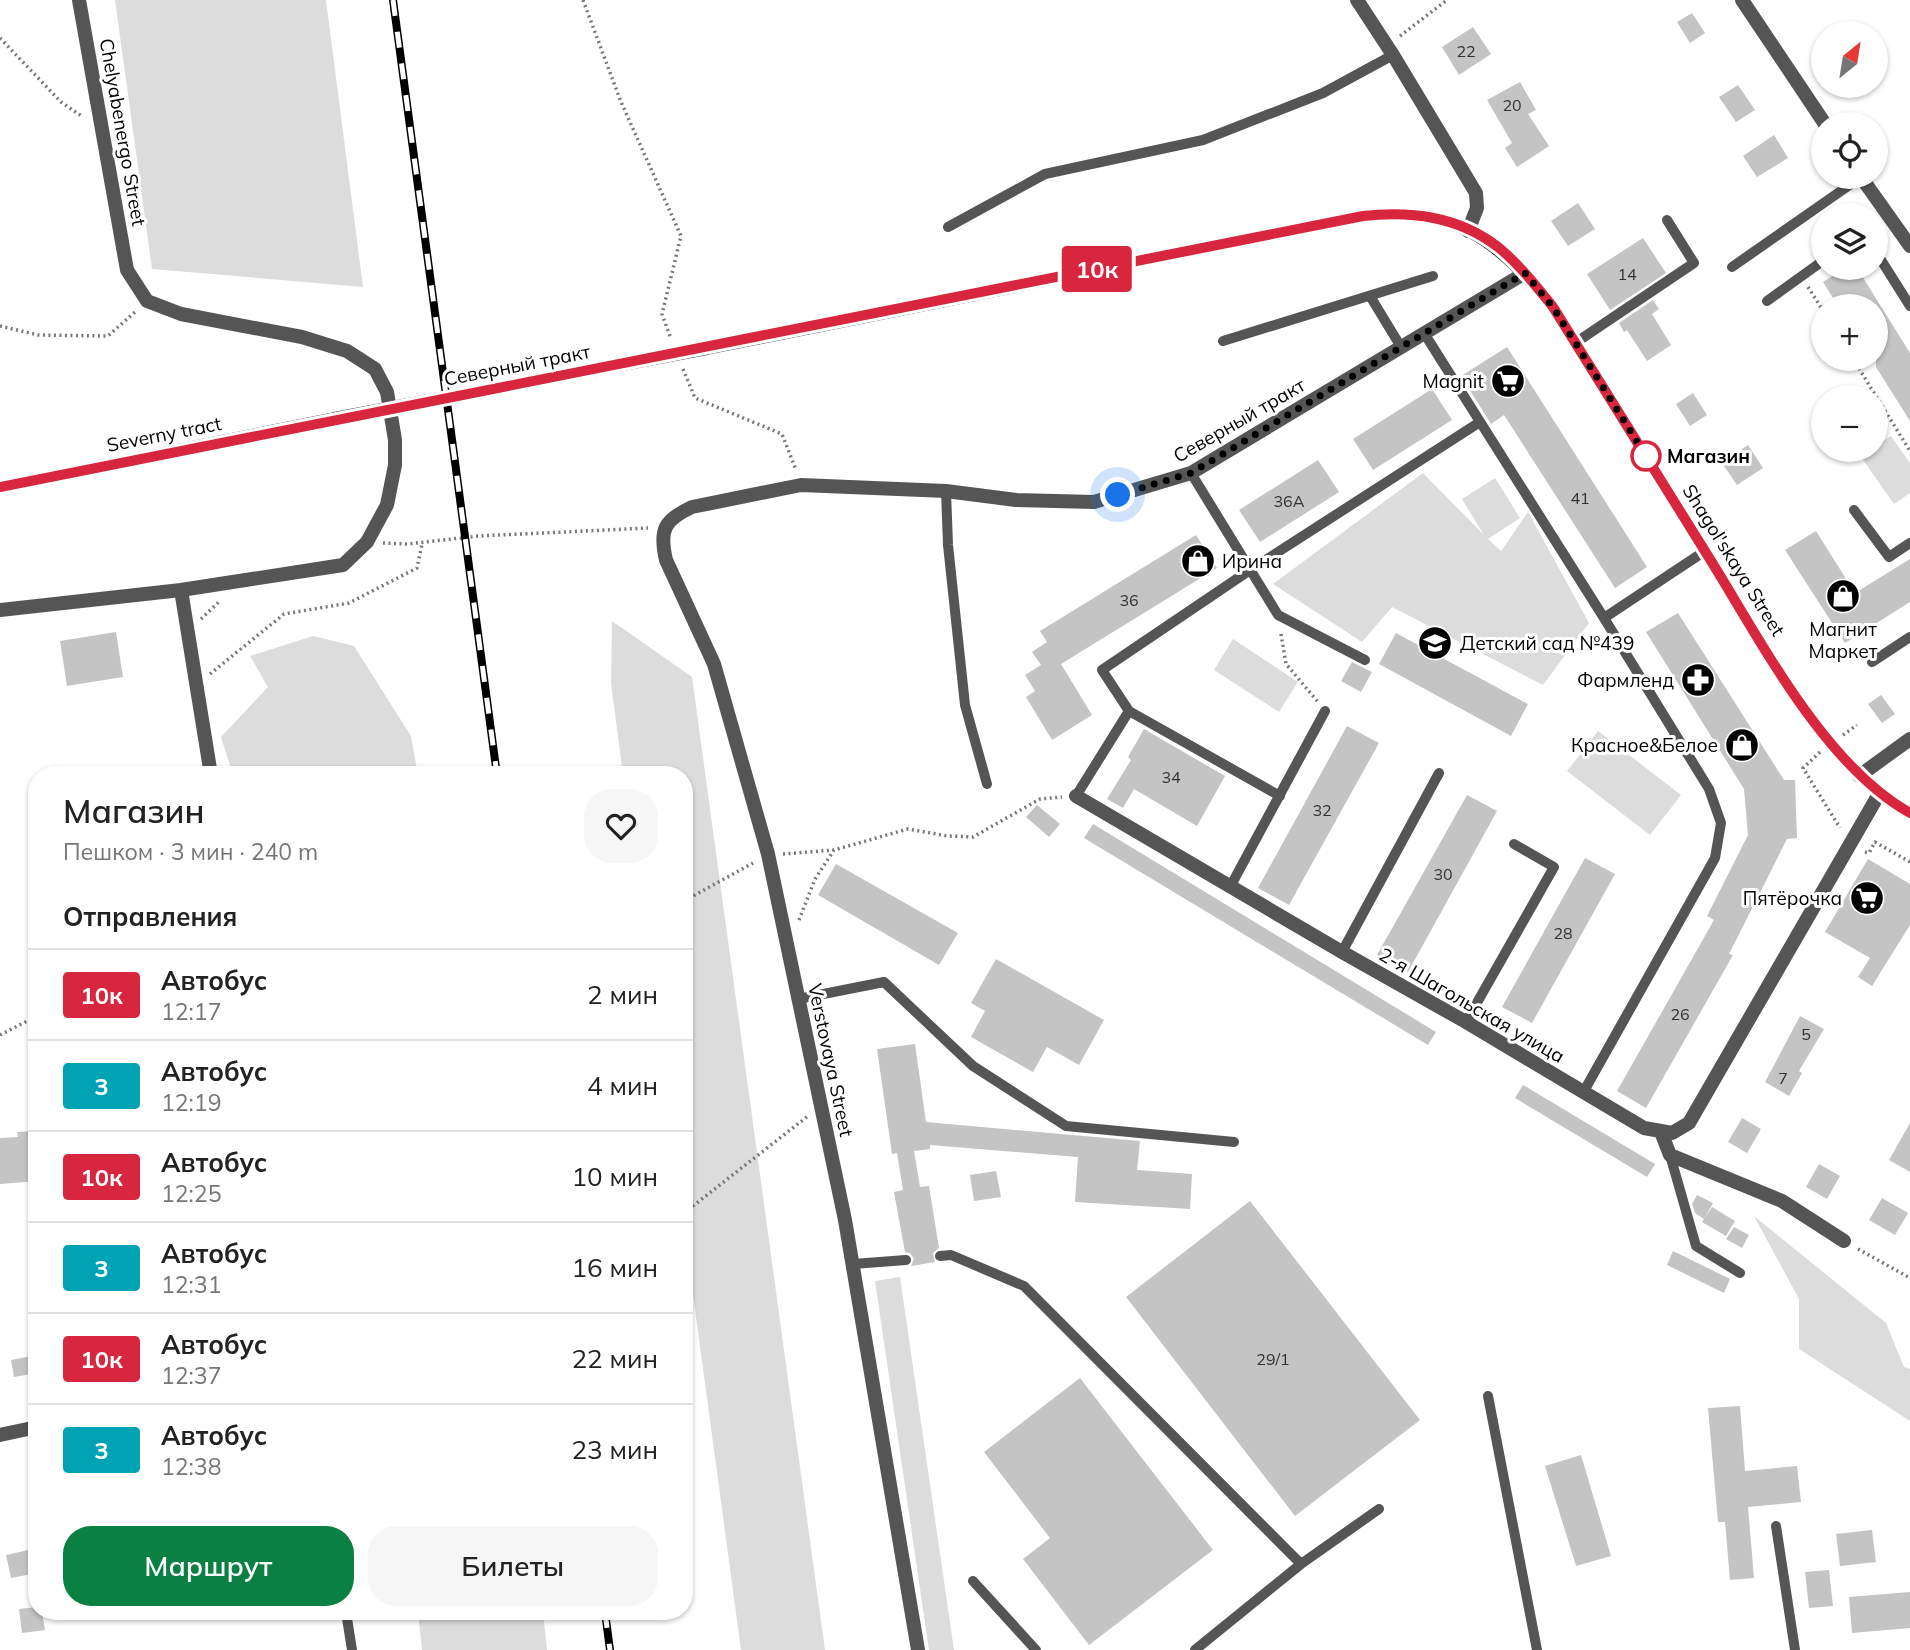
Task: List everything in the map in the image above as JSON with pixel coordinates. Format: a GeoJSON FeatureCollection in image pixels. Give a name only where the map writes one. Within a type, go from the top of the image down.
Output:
{"type":"FeatureCollection","features":[{"type":"Feature","properties":{"kind":"main road","name":"Северный тракт"},"geometry":{"type":"LineString","coordinates":[[335,419],[706,348],[1363,216],[1398,212],[1436,217],[1468,231]]}},
{"type":"Feature","properties":{"kind":"main road","name":"Shagol'skaya Street"},"geometry":{"type":"LineString","coordinates":[[1468,231],[1496,246],[1525,273],[1553,307],[1783,676],[1830,743],[1879,794],[1910,813]]}},
{"type":"Feature","properties":{"kind":"main road","name":"Severny tract"},"geometry":{"type":"LineString","coordinates":[[0,487],[335,419]]}},
{"type":"Feature","properties":{"kind":"street","name":"Chelyabenergo Street"},"geometry":{"type":"LineString","coordinates":[[79,0],[128,270],[147,301]]}},
{"type":"Feature","properties":{"kind":"street"},"geometry":{"type":"LineString","coordinates":[[1357,0],[1476,193],[1477,208],[1468,231]]}},
{"type":"Feature","properties":{"kind":"street"},"geometry":{"type":"LineString","coordinates":[[1742,0],[1817,112]]}},
{"type":"Feature","properties":{"kind":"street"},"geometry":{"type":"LineString","coordinates":[[1888,224],[1910,246]]}},
{"type":"Feature","properties":{"kind":"street","name":"Северный тракт"},"geometry":{"type":"LineString","coordinates":[[664,528],[675,514],[692,507],[801,485],[946,491],[1016,500],[1094,502],[1191,473],[1525,273]]}},
{"type":"Feature","properties":{"kind":"street"},"geometry":{"type":"LineString","coordinates":[[0,610],[181,590],[343,565],[367,542],[387,505],[395,465],[395,440],[387,392],[374,369],[348,351],[302,337],[180,314],[147,301]]}},
{"type":"Feature","properties":{"kind":"street","name":"Verstovaya Street"},"geometry":{"type":"LineString","coordinates":[[664,528],[662,543],[666,560],[714,664],[768,854],[853,1264],[918,1650]]}},
{"type":"Feature","properties":{"kind":"street"},"geometry":{"type":"LineString","coordinates":[[181,590],[210,766]]}},
{"type":"Feature","properties":{"kind":"street"},"geometry":{"type":"LineString","coordinates":[[1860,776],[1910,739]]}},
{"type":"Feature","properties":{"kind":"street"},"geometry":{"type":"LineString","coordinates":[[1844,1241],[1782,1201],[1670,1155],[1661,1132],[1672,1133],[1689,1123],[1879,794]]}},
{"type":"Feature","properties":{"kind":"street","name":"2-я Шагольская улица"},"geometry":{"type":"LineString","coordinates":[[1076,796],[1644,1128],[1661,1132]]}},
{"type":"Feature","properties":{"kind":"street"},"geometry":{"type":"LineString","coordinates":[[0,1435],[28,1429]]}},
{"type":"Feature","properties":{"kind":"lane"},"geometry":{"type":"LineString","coordinates":[[948,227],[1045,174],[1203,140],[1323,93],[1390,50]]}},
{"type":"Feature","properties":{"kind":"lane"},"geometry":{"type":"LineString","coordinates":[[1732,267],[1844,189]]}},
{"type":"Feature","properties":{"kind":"lane"},"geometry":{"type":"LineString","coordinates":[[1575,343],[1694,263],[1667,220]]}},
{"type":"Feature","properties":{"kind":"lane"},"geometry":{"type":"LineString","coordinates":[[1767,301],[1811,269]]}},
{"type":"Feature","properties":{"kind":"lane"},"geometry":{"type":"LineString","coordinates":[[1888,271],[1910,306]]}},
{"type":"Feature","properties":{"kind":"lane"},"geometry":{"type":"LineString","coordinates":[[1223,341],[1433,276]]}},
{"type":"Feature","properties":{"kind":"lane"},"geometry":{"type":"LineString","coordinates":[[1370,296],[1401,347]]}},
{"type":"Feature","properties":{"kind":"lane"},"geometry":{"type":"LineString","coordinates":[[1424,333],[1709,789],[1721,822],[1716,858],[1584,1091]]}},
{"type":"Feature","properties":{"kind":"lane"},"geometry":{"type":"LineString","coordinates":[[1280,796],[1129,711],[1102,670],[1250,570],[1480,422]]}},
{"type":"Feature","properties":{"kind":"lane"},"geometry":{"type":"LineString","coordinates":[[1191,473],[1278,615],[1365,660]]}},
{"type":"Feature","properties":{"kind":"lane"},"geometry":{"type":"LineString","coordinates":[[946,491],[948,545],[965,705],[987,784]]}},
{"type":"Feature","properties":{"kind":"lane"},"geometry":{"type":"LineString","coordinates":[[1854,510],[1889,557],[1910,543]]}},
{"type":"Feature","properties":{"kind":"lane"},"geometry":{"type":"LineString","coordinates":[[1604,618],[1705,551]]}},
{"type":"Feature","properties":{"kind":"lane"},"geometry":{"type":"LineString","coordinates":[[1872,662],[1910,637]]}},
{"type":"Feature","properties":{"kind":"lane"},"geometry":{"type":"LineString","coordinates":[[1076,796],[1129,711]]}},
{"type":"Feature","properties":{"kind":"lane"},"geometry":{"type":"LineString","coordinates":[[1230,887],[1325,711]]}},
{"type":"Feature","properties":{"kind":"lane"},"geometry":{"type":"LineString","coordinates":[[1342,952],[1439,773]]}},
{"type":"Feature","properties":{"kind":"lane"},"geometry":{"type":"LineString","coordinates":[[1466,1022],[1554,867],[1514,844]]}},
{"type":"Feature","properties":{"kind":"lane"},"geometry":{"type":"LineString","coordinates":[[798,999],[884,982],[973,1066],[1066,1126],[1234,1142]]}},
{"type":"Feature","properties":{"kind":"lane"},"geometry":{"type":"LineString","coordinates":[[1670,1155],[1696,1246],[1740,1272]]}},
{"type":"Feature","properties":{"kind":"lane"},"geometry":{"type":"LineString","coordinates":[[940,1256],[951,1255],[1024,1286],[1301,1564]]}},
{"type":"Feature","properties":{"kind":"lane"},"geometry":{"type":"LineString","coordinates":[[853,1264],[906,1260]]}},
{"type":"Feature","properties":{"kind":"lane"},"geometry":{"type":"LineString","coordinates":[[1488,1396],[1537,1650]]}},
{"type":"Feature","properties":{"kind":"lane"},"geometry":{"type":"LineString","coordinates":[[1195,1650],[1301,1564],[1380,1509]]}},
{"type":"Feature","properties":{"kind":"lane"},"geometry":{"type":"LineString","coordinates":[[1776,1526],[1795,1650]]}},
{"type":"Feature","properties":{"kind":"lane"},"geometry":{"type":"LineString","coordinates":[[973,1581],[1036,1650]]}},
{"type":"Feature","properties":{"kind":"lane"},"geometry":{"type":"LineString","coordinates":[[347,1620],[350,1650]]}},
{"type":"Feature","properties":{"kind":"path"},"geometry":{"type":"LineString","coordinates":[[583,0],[621,102],[681,236],[662,314],[676,350]]}},
{"type":"Feature","properties":{"kind":"path"},"geometry":{"type":"LineString","coordinates":[[1390,50],[1447,0]]}},
{"type":"Feature","properties":{"kind":"path"},"geometry":{"type":"LineString","coordinates":[[0,38],[61,102],[104,132]]}},
{"type":"Feature","properties":{"kind":"path"},"geometry":{"type":"LineString","coordinates":[[1801,276],[1812,294]]}},
{"type":"Feature","properties":{"kind":"path"},"geometry":{"type":"LineString","coordinates":[[0,326],[38,335],[108,337],[147,301]]}},
{"type":"Feature","properties":{"kind":"path"},"geometry":{"type":"LineString","coordinates":[[681,362],[695,398],[782,435],[801,485]]}},
{"type":"Feature","properties":{"kind":"path"},"geometry":{"type":"LineString","coordinates":[[1860,371],[1910,451]]}},
{"type":"Feature","properties":{"kind":"path"},"geometry":{"type":"LineString","coordinates":[[367,542],[407,544],[479,536],[664,528]]}},
{"type":"Feature","properties":{"kind":"path"},"geometry":{"type":"LineString","coordinates":[[197,683],[284,614],[349,603],[417,568],[422,543]]}},
{"type":"Feature","properties":{"kind":"path"},"geometry":{"type":"LineString","coordinates":[[1278,615],[1286,664],[1325,711]]}},
{"type":"Feature","properties":{"kind":"path"},"geometry":{"type":"LineString","coordinates":[[1857,725],[1830,743],[1803,768],[1850,844],[1869,853],[1875,842],[1910,862]]}},
{"type":"Feature","properties":{"kind":"path"},"geometry":{"type":"LineString","coordinates":[[693,896],[768,854],[834,850],[908,829],[973,837],[1040,799],[1076,796]]}},
{"type":"Feature","properties":{"kind":"path"},"geometry":{"type":"LineString","coordinates":[[788,948],[815,879],[834,850]]}},
{"type":"Feature","properties":{"kind":"path"},"geometry":{"type":"LineString","coordinates":[[0,1035],[28,1021]]}},
{"type":"Feature","properties":{"kind":"path"},"geometry":{"type":"LineString","coordinates":[[693,1206],[821,1106]]}},
{"type":"Feature","properties":{"kind":"path"},"geometry":{"type":"LineString","coordinates":[[1844,1241],[1910,1278]]}},
{"type":"Feature","properties":{"kind":"shaded area"},"geometry":{"type":"Polygon","coordinates":[[[115,0],[326,0],[363,287],[152,269],[115,0]]]}},
{"type":"Feature","properties":{"kind":"shaded area"},"geometry":{"type":"Polygon","coordinates":[[[1891,436],[1910,463],[1910,493],[1894,504],[1865,462],[1888,462],[1888,438],[1891,436]]]}},
{"type":"Feature","properties":{"kind":"shaded area"},"geometry":{"type":"Polygon","coordinates":[[[1423,473],[1484,535],[1462,499],[1495,478],[1520,518],[1488,539],[1501,551],[1528,512],[1589,623],[1543,685],[1392,607],[1362,642],[1273,584],[1423,473]]]}},
{"type":"Feature","properties":{"kind":"shaded area"},"geometry":{"type":"Polygon","coordinates":[[[612,621],[692,677],[825,1650],[741,1650],[693,1295],[693,766],[622,766],[611,683],[612,621]]]}},
{"type":"Feature","properties":{"kind":"shaded area"},"geometry":{"type":"Polygon","coordinates":[[[313,636],[354,646],[411,736],[416,766],[230,766],[221,737],[268,687],[250,656],[313,636]]]}},
{"type":"Feature","properties":{"kind":"shaded area"},"geometry":{"type":"Polygon","coordinates":[[[1233,639],[1298,682],[1279,712],[1214,670],[1233,639]]]}},
{"type":"Feature","properties":{"kind":"shaded area"},"geometry":{"type":"Polygon","coordinates":[[[1598,731],[1681,795],[1650,835],[1567,771],[1598,731]]]}},
{"type":"Feature","properties":{"kind":"shaded area"},"geometry":{"type":"Polygon","coordinates":[[[1754,1216],[1886,1323],[1904,1367],[1910,1369],[1910,1421],[1799,1349],[1799,1299],[1754,1216]]]}},
{"type":"Feature","properties":{"kind":"shaded area"},"geometry":{"type":"Polygon","coordinates":[[[900,1277],[954,1650],[929,1650],[875,1281],[900,1277]]]}},
{"type":"Feature","properties":{"kind":"shaded area"},"geometry":{"type":"Polygon","coordinates":[[[419,1620],[544,1620],[547,1650],[422,1650],[419,1620]]]}},
{"type":"Feature","properties":{"kind":"building"},"geometry":{"type":"Polygon","coordinates":[[[1692,13],[1705,33],[1690,43],[1677,22],[1692,13]]]}},
{"type":"Feature","properties":{"kind":"building"},"geometry":{"type":"Polygon","coordinates":[[[1473,27],[1491,54],[1459,75],[1442,47],[1473,27]]]}},
{"type":"Feature","properties":{"kind":"building"},"geometry":{"type":"Polygon","coordinates":[[[1520,82],[1536,110],[1528,114],[1549,146],[1517,167],[1505,148],[1512,143],[1487,100],[1520,82]]]}},
{"type":"Feature","properties":{"kind":"building"},"geometry":{"type":"Polygon","coordinates":[[[1738,85],[1755,110],[1736,122],[1719,97],[1738,85]]]}},
{"type":"Feature","properties":{"kind":"building"},"geometry":{"type":"Polygon","coordinates":[[[1774,135],[1788,158],[1757,177],[1743,156],[1774,135]]]}},
{"type":"Feature","properties":{"kind":"building"},"geometry":{"type":"Polygon","coordinates":[[[1578,203],[1595,229],[1568,246],[1551,221],[1578,203]]]}},
{"type":"Feature","properties":{"kind":"building"},"geometry":{"type":"Polygon","coordinates":[[[1643,238],[1666,273],[1610,310],[1587,274],[1643,238]]]}},
{"type":"Feature","properties":{"kind":"building"},"geometry":{"type":"Polygon","coordinates":[[[1864,280],[1873,294],[1830,294],[1823,282],[1864,280]]]}},
{"type":"Feature","properties":{"kind":"building"},"geometry":{"type":"Polygon","coordinates":[[[1653,300],[1659,309],[1652,314],[1671,345],[1647,361],[1627,330],[1624,332],[1619,323],[1653,300]]]}},
{"type":"Feature","properties":{"kind":"building"},"geometry":{"type":"Polygon","coordinates":[[[1888,318],[1910,353],[1910,421],[1879,371],[1888,371],[1888,318]]]}},
{"type":"Feature","properties":{"kind":"building"},"geometry":{"type":"Polygon","coordinates":[[[1507,347],[1647,567],[1615,588],[1504,415],[1491,424],[1461,376],[1507,347]]]}},
{"type":"Feature","properties":{"kind":"building"},"geometry":{"type":"Polygon","coordinates":[[[1432,389],[1452,420],[1373,470],[1353,439],[1432,389]]]}},
{"type":"Feature","properties":{"kind":"building"},"geometry":{"type":"Polygon","coordinates":[[[1693,393],[1707,415],[1690,426],[1676,404],[1693,393]]]}},
{"type":"Feature","properties":{"kind":"building"},"geometry":{"type":"Polygon","coordinates":[[[1748,445],[1763,468],[1737,485],[1722,463],[1748,445]]]}},
{"type":"Feature","properties":{"kind":"building"},"geometry":{"type":"Polygon","coordinates":[[[1318,460],[1339,492],[1260,542],[1239,510],[1318,460]]]}},
{"type":"Feature","properties":{"kind":"building"},"geometry":{"type":"Polygon","coordinates":[[[1816,531],[1855,593],[1910,559],[1910,602],[1845,643],[1785,550],[1816,531]]]}},
{"type":"Feature","properties":{"kind":"building"},"geometry":{"type":"Polygon","coordinates":[[[1196,535],[1217,568],[1061,664],[1092,715],[1052,740],[1026,697],[1035,691],[1025,675],[1041,665],[1032,652],[1047,642],[1040,631],[1196,535]]]}},
{"type":"Feature","properties":{"kind":"building"},"geometry":{"type":"Polygon","coordinates":[[[1678,613],[1784,780],[1795,780],[1797,838],[1787,839],[1729,954],[1733,955],[1646,1108],[1617,1091],[1714,920],[1707,916],[1748,835],[1744,789],[1646,632],[1678,613]]]}},
{"type":"Feature","properties":{"kind":"building"},"geometry":{"type":"Polygon","coordinates":[[[116,632],[123,677],[67,686],[60,641],[116,632]]]}},
{"type":"Feature","properties":{"kind":"building"},"geometry":{"type":"Polygon","coordinates":[[[1396,633],[1528,704],[1511,736],[1379,664],[1396,633]]]}},
{"type":"Feature","properties":{"kind":"building"},"geometry":{"type":"Polygon","coordinates":[[[1352,662],[1372,672],[1361,692],[1341,681],[1352,662]]]}},
{"type":"Feature","properties":{"kind":"building"},"geometry":{"type":"Polygon","coordinates":[[[1881,695],[1895,714],[1882,723],[1868,704],[1881,695]]]}},
{"type":"Feature","properties":{"kind":"building"},"geometry":{"type":"Polygon","coordinates":[[[1347,726],[1379,743],[1289,905],[1258,888],[1347,726]]]}},
{"type":"Feature","properties":{"kind":"building"},"geometry":{"type":"Polygon","coordinates":[[[1144,729],[1225,776],[1197,826],[1134,789],[1123,808],[1107,799],[1131,760],[1128,757],[1144,729]]]}},
{"type":"Feature","properties":{"kind":"building"},"geometry":{"type":"Polygon","coordinates":[[[1467,795],[1497,811],[1408,972],[1377,955],[1467,795]]]}},
{"type":"Feature","properties":{"kind":"building"},"geometry":{"type":"Polygon","coordinates":[[[1037,805],[1060,824],[1049,837],[1026,817],[1037,805]]]}},
{"type":"Feature","properties":{"kind":"building"},"geometry":{"type":"Polygon","coordinates":[[[1093,824],[1436,1032],[1428,1045],[1084,838],[1093,824]]]}},
{"type":"Feature","properties":{"kind":"building"},"geometry":{"type":"Polygon","coordinates":[[[1585,858],[1615,874],[1532,1023],[1502,1007],[1585,858]]]}},
{"type":"Feature","properties":{"kind":"building"},"geometry":{"type":"Polygon","coordinates":[[[1868,859],[1910,884],[1910,925],[1872,986],[1858,977],[1870,958],[1825,932],[1868,859]]]}},
{"type":"Feature","properties":{"kind":"building"},"geometry":{"type":"Polygon","coordinates":[[[836,864],[958,933],[939,965],[818,895],[836,864]]]}},
{"type":"Feature","properties":{"kind":"building"},"geometry":{"type":"Polygon","coordinates":[[[996,959],[1104,1020],[1079,1065],[1047,1047],[1033,1072],[971,1037],[985,1011],[971,1003],[996,959]]]}},
{"type":"Feature","properties":{"kind":"building"},"geometry":{"type":"Polygon","coordinates":[[[1800,1016],[1824,1029],[1799,1071],[1802,1073],[1789,1096],[1765,1082],[1800,1016]]]}},
{"type":"Feature","properties":{"kind":"building"},"geometry":{"type":"Polygon","coordinates":[[[915,1044],[926,1122],[1140,1141],[1137,1170],[1192,1174],[1190,1209],[1075,1202],[1078,1157],[930,1145],[930,1149],[914,1151],[920,1187],[929,1186],[939,1248],[933,1253],[935,1262],[911,1266],[914,1259],[910,1253],[905,1252],[894,1192],[903,1190],[897,1153],[892,1154],[877,1049],[915,1044]]]}},
{"type":"Feature","properties":{"kind":"building"},"geometry":{"type":"Polygon","coordinates":[[[1523,1085],[1655,1164],[1647,1177],[1515,1098],[1523,1085]]]}},
{"type":"Feature","properties":{"kind":"building"},"geometry":{"type":"Polygon","coordinates":[[[1742,1118],[1761,1129],[1747,1153],[1728,1142],[1742,1118]]]}},
{"type":"Feature","properties":{"kind":"building"},"geometry":{"type":"Polygon","coordinates":[[[1910,1123],[1910,1172],[1889,1160],[1910,1123]]]}},
{"type":"Feature","properties":{"kind":"building"},"geometry":{"type":"Polygon","coordinates":[[[28,1131],[28,1182],[0,1184],[0,1138],[18,1137],[17,1132],[28,1131]]]}},
{"type":"Feature","properties":{"kind":"building"},"geometry":{"type":"Polygon","coordinates":[[[1819,1164],[1840,1176],[1827,1199],[1806,1187],[1819,1164]]]}},
{"type":"Feature","properties":{"kind":"building"},"geometry":{"type":"Polygon","coordinates":[[[996,1171],[1001,1197],[974,1201],[970,1175],[996,1171]]]}},
{"type":"Feature","properties":{"kind":"building"},"geometry":{"type":"Polygon","coordinates":[[[1697,1195],[1713,1203],[1704,1219],[1695,1213],[1692,1204],[1697,1195]]]}},
{"type":"Feature","properties":{"kind":"building"},"geometry":{"type":"Polygon","coordinates":[[[1882,1198],[1908,1213],[1895,1235],[1869,1220],[1882,1198]]]}},
{"type":"Feature","properties":{"kind":"building"},"geometry":{"type":"Polygon","coordinates":[[[1250,1201],[1420,1420],[1295,1516],[1126,1297],[1250,1201]]]}},
{"type":"Feature","properties":{"kind":"building"},"geometry":{"type":"Polygon","coordinates":[[[1712,1207],[1735,1221],[1726,1236],[1702,1222],[1712,1207]]]}},
{"type":"Feature","properties":{"kind":"building"},"geometry":{"type":"Polygon","coordinates":[[[1734,1227],[1749,1235],[1742,1248],[1726,1239],[1734,1227]]]}},
{"type":"Feature","properties":{"kind":"building"},"geometry":{"type":"Polygon","coordinates":[[[1673,1251],[1730,1279],[1724,1293],[1667,1265],[1673,1251]]]}},
{"type":"Feature","properties":{"kind":"building"},"geometry":{"type":"Polygon","coordinates":[[[28,1357],[28,1375],[14,1377],[11,1360],[28,1357]]]}},
{"type":"Feature","properties":{"kind":"building"},"geometry":{"type":"Polygon","coordinates":[[[1080,1378],[1213,1550],[1089,1645],[1023,1559],[1050,1538],[984,1452],[1080,1378]]]}},
{"type":"Feature","properties":{"kind":"building"},"geometry":{"type":"Polygon","coordinates":[[[1740,1406],[1745,1471],[1797,1466],[1801,1502],[1748,1507],[1754,1578],[1730,1580],[1725,1522],[1718,1522],[1708,1408],[1740,1406]]]}},
{"type":"Feature","properties":{"kind":"building"},"geometry":{"type":"Polygon","coordinates":[[[1581,1455],[1611,1556],[1576,1566],[1545,1466],[1581,1455]]]}},
{"type":"Feature","properties":{"kind":"building"},"geometry":{"type":"Polygon","coordinates":[[[1872,1530],[1876,1562],[1840,1566],[1836,1534],[1872,1530]]]}},
{"type":"Feature","properties":{"kind":"building"},"geometry":{"type":"Polygon","coordinates":[[[28,1550],[28,1575],[11,1578],[6,1555],[28,1550]]]}},
{"type":"Feature","properties":{"kind":"building"},"geometry":{"type":"Polygon","coordinates":[[[1829,1570],[1833,1606],[1809,1608],[1805,1572],[1829,1570]]]}},
{"type":"Feature","properties":{"kind":"building"},"geometry":{"type":"Polygon","coordinates":[[[1910,1592],[1910,1628],[1852,1633],[1849,1597],[1910,1592]]]}},
{"type":"Feature","properties":{"kind":"building"},"geometry":{"type":"Polygon","coordinates":[[[28,1608],[28,1620],[43,1620],[45,1630],[22,1633],[19,1609],[28,1608]]]}},
{"type":"Feature","properties":{"kind":"railway"},"geometry":{"type":"LineString","coordinates":[[393,0],[496,766]]}},
{"type":"Feature","properties":{"kind":"railway"},"geometry":{"type":"LineString","coordinates":[[606,1620],[610,1650]]}},
{"type":"Feature","properties":{"kind":"bus line","name":"10к"},"geometry":{"type":"LineString","coordinates":[[0,487],[1363,216],[1398,212],[1436,217],[1496,246],[1525,273],[1553,307],[1783,676],[1830,743],[1879,794],[1910,813]]}},
{"type":"Feature","properties":{"kind":"place","name":"Magnit"},"geometry":{"type":"Point","coordinates":[1508,381]}},
{"type":"Feature","properties":{"kind":"place","name":"Магазин"},"geometry":{"type":"Point","coordinates":[1646,456]}},
{"type":"Feature","properties":{"kind":"place","name":"Ирина"},"geometry":{"type":"Point","coordinates":[1198,561]}},
{"type":"Feature","properties":{"kind":"place","name":"Магнит Маркет"},"geometry":{"type":"Point","coordinates":[1843,596]}},
{"type":"Feature","properties":{"kind":"place","name":"Детский сад №439"},"geometry":{"type":"Point","coordinates":[1435,643]}},
{"type":"Feature","properties":{"kind":"place","name":"Фармленд"},"geometry":{"type":"Point","coordinates":[1698,680]}},
{"type":"Feature","properties":{"kind":"place","name":"Красное&Белое"},"geometry":{"type":"Point","coordinates":[1742,745]}},
{"type":"Feature","properties":{"kind":"place","name":"Пятёрочка"},"geometry":{"type":"Point","coordinates":[1867,898]}},
{"type":"Feature","properties":{"kind":"route"},"geometry":{"type":"LineString","coordinates":[[1118,495],[1191,473],[1525,273],[1553,307],[1646,456]]}}]}
